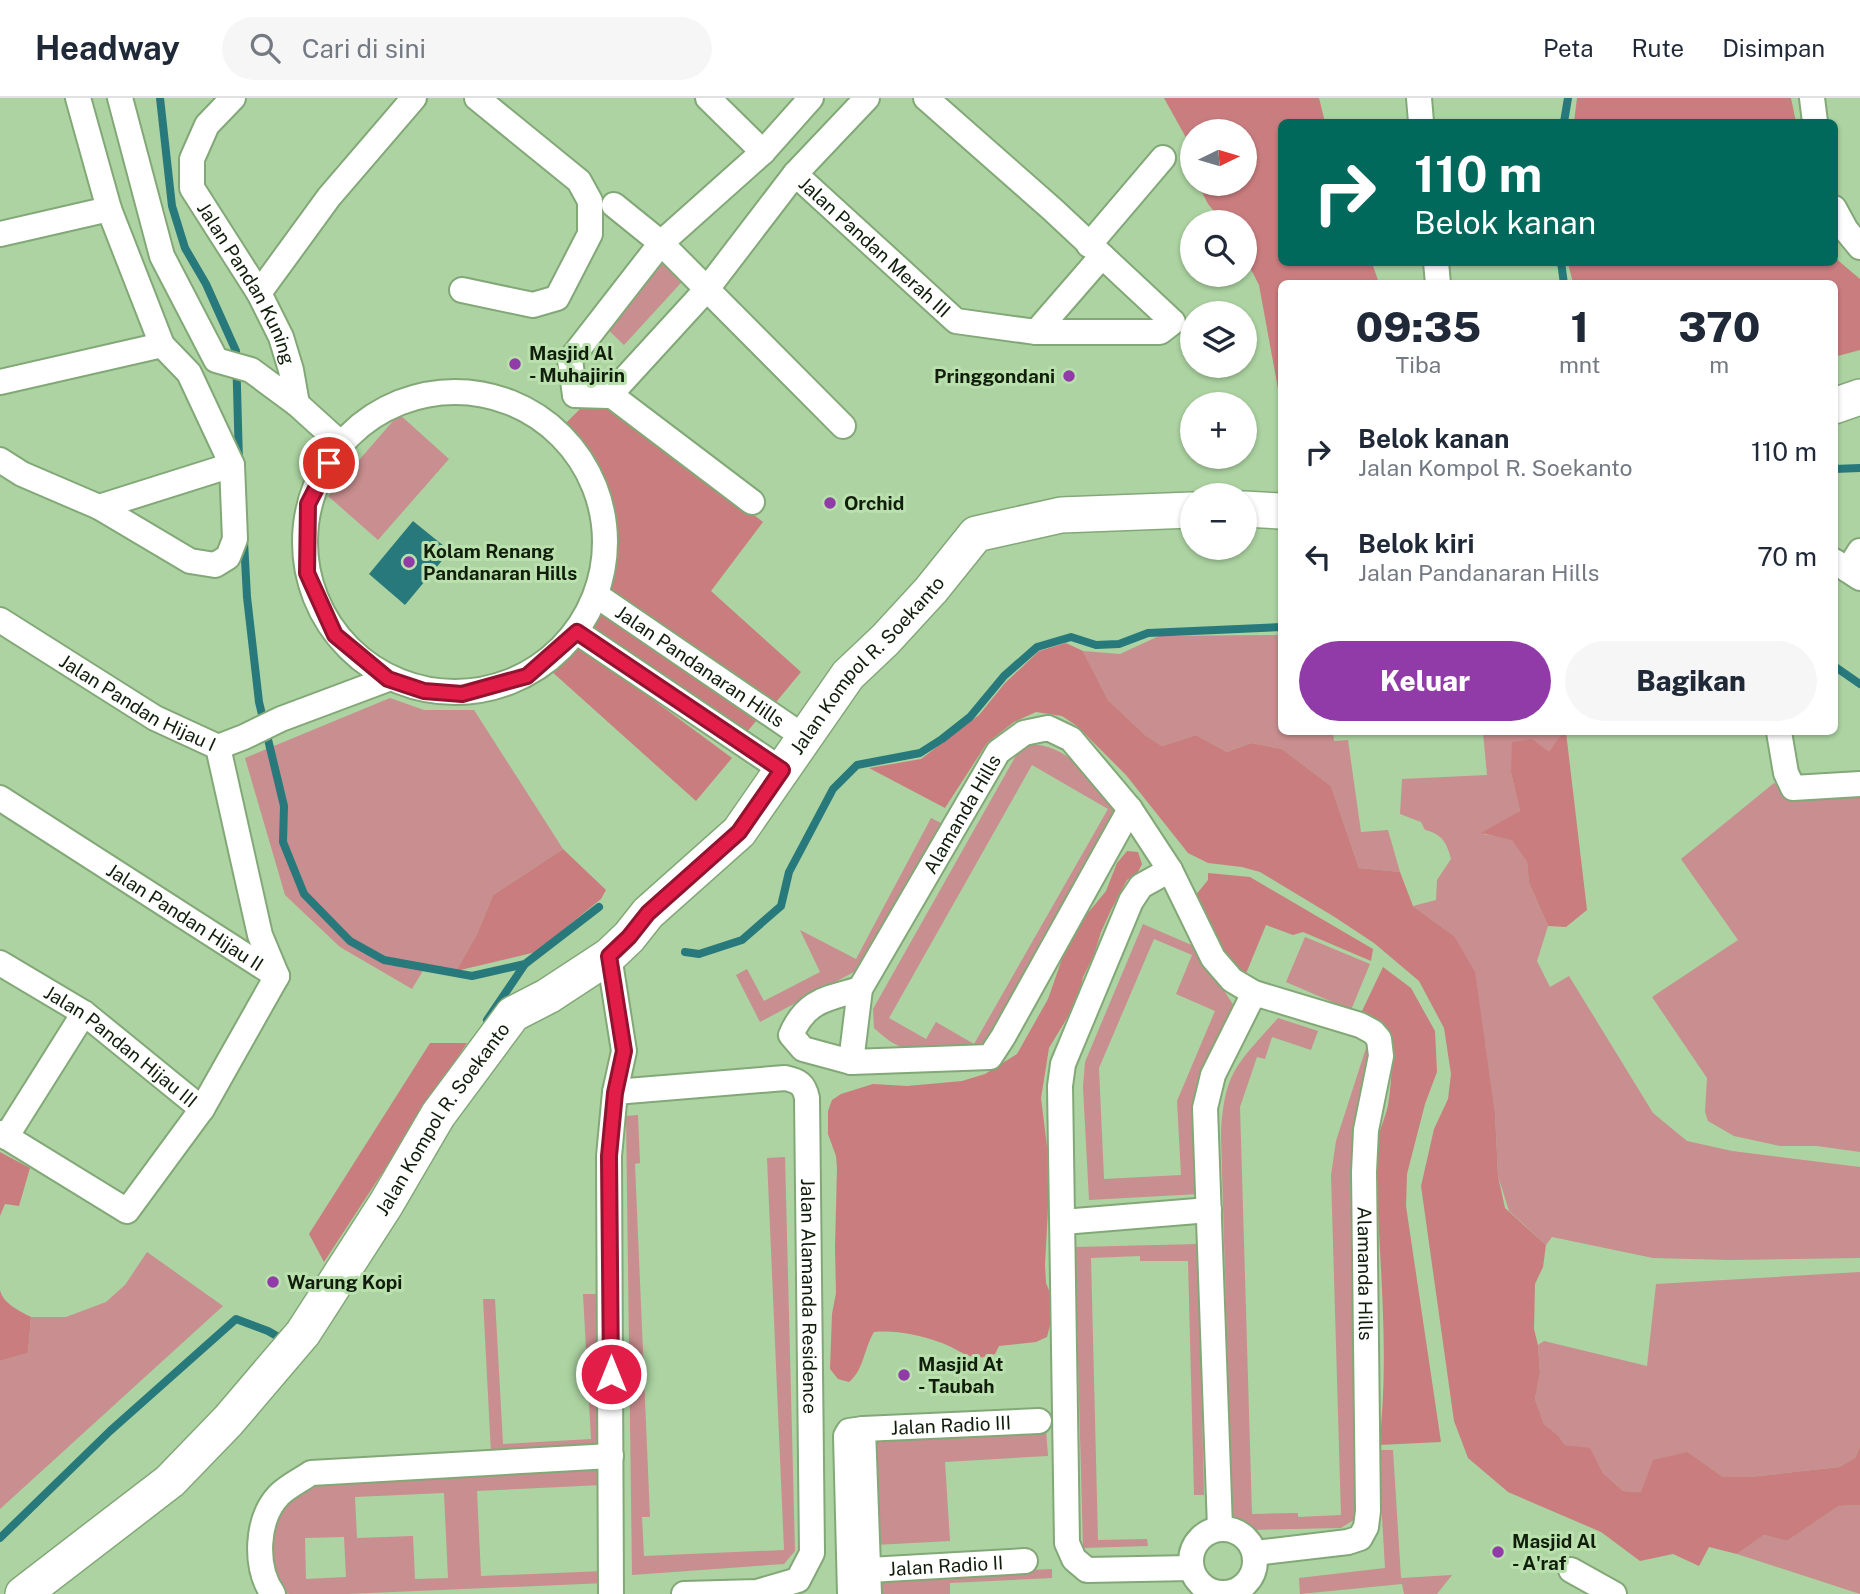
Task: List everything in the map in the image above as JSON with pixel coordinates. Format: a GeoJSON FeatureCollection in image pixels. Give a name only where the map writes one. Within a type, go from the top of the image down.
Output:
{"type":"FeatureCollection","features":[{"type":"Feature","properties":{"kind":"main road"},"geometry":{"type":"LineString","coordinates":[[1838,405],[1860,397]]}},
{"type":"Feature","properties":{"kind":"main road","name":"Jalan Kompol R. Soekanto"},"geometry":{"type":"LineString","coordinates":[[23,1594],[170,1481],[228,1422],[303,1333],[386,1204],[438,1115],[513,1014],[548,996],[609,956],[648,913],[739,832],[848,675],[931,590],[976,534],[1061,515],[1180,510]]}},
{"type":"Feature","properties":{"kind":"main road"},"geometry":{"type":"LineString","coordinates":[[1257,510],[1278,511]]}},
{"type":"Feature","properties":{"kind":"street"},"geometry":{"type":"LineString","coordinates":[[0,460],[22,474],[99,507],[190,561],[215,565],[228,557],[236,539],[232,465],[189,373],[162,345],[109,209],[78,98]]}},
{"type":"Feature","properties":{"kind":"street"},"geometry":{"type":"LineString","coordinates":[[121,98],[162,256],[216,360],[251,370],[297,404],[340,443]]}},
{"type":"Feature","properties":{"kind":"street","name":"Jalan Pandan Kuning"},"geometry":{"type":"LineString","coordinates":[[233,98],[207,125],[192,159],[192,188],[259,293],[281,337],[297,404]]}},
{"type":"Feature","properties":{"kind":"street"},"geometry":{"type":"LineString","coordinates":[[259,293],[329,197],[414,98]]}},
{"type":"Feature","properties":{"kind":"street"},"geometry":{"type":"LineString","coordinates":[[462,290],[534,304],[557,298],[590,234],[590,201],[579,181],[477,98]]}},
{"type":"Feature","properties":{"kind":"street"},"geometry":{"type":"LineString","coordinates":[[708,98],[763,152]]}},
{"type":"Feature","properties":{"kind":"street"},"geometry":{"type":"LineString","coordinates":[[554,428],[575,395],[570,360],[661,243],[763,152],[811,98]]}},
{"type":"Feature","properties":{"kind":"street"},"geometry":{"type":"LineString","coordinates":[[575,395],[609,396],[707,289],[795,174],[867,98]]}},
{"type":"Feature","properties":{"kind":"street"},"geometry":{"type":"LineString","coordinates":[[926,98],[1052,209],[1173,322],[1160,332],[1036,332]]}},
{"type":"Feature","properties":{"kind":"street"},"geometry":{"type":"LineString","coordinates":[[1419,98],[1422,119]]}},
{"type":"Feature","properties":{"kind":"street"},"geometry":{"type":"LineString","coordinates":[[1812,98],[1815,119]]}},
{"type":"Feature","properties":{"kind":"street"},"geometry":{"type":"LineString","coordinates":[[1036,332],[1163,158]]}},
{"type":"Feature","properties":{"kind":"street","name":"Jalan Pandan Merah III"},"geometry":{"type":"LineString","coordinates":[[795,174],[956,321],[1036,332]]}},
{"type":"Feature","properties":{"kind":"street"},"geometry":{"type":"LineString","coordinates":[[614,205],[661,243],[843,426]]}},
{"type":"Feature","properties":{"kind":"street"},"geometry":{"type":"LineString","coordinates":[[0,234],[109,209]]}},
{"type":"Feature","properties":{"kind":"street"},"geometry":{"type":"LineString","coordinates":[[1838,215],[1860,247]]}},
{"type":"Feature","properties":{"kind":"street"},"geometry":{"type":"LineString","coordinates":[[0,382],[162,345]]}},
{"type":"Feature","properties":{"kind":"street"},"geometry":{"type":"LineString","coordinates":[[570,360],[609,396],[752,502]]}},
{"type":"Feature","properties":{"kind":"street","name":"Jalan Pandanaran Hills"},"geometry":{"type":"LineString","coordinates":[[456,391],[513,402],[554,428],[573,448],[596,488],[606,533],[596,595],[577,632],[527,676],[462,694],[424,691],[388,679],[335,635],[307,573],[308,504],[340,443],[376,412],[420,394],[456,391]]}},
{"type":"Feature","properties":{"kind":"street"},"geometry":{"type":"LineString","coordinates":[[99,507],[232,465]]}},
{"type":"Feature","properties":{"kind":"street","name":"Jalan Pandanaran Hills"},"geometry":{"type":"LineString","coordinates":[[596,595],[804,737]]}},
{"type":"Feature","properties":{"kind":"street","name":"Jalan Pandan Hijau I"},"geometry":{"type":"LineString","coordinates":[[0,620],[155,718],[218,747],[260,935],[277,976]]}},
{"type":"Feature","properties":{"kind":"street","name":"Jalan Pandanaran Hills"},"geometry":{"type":"LineString","coordinates":[[577,632],[782,770]]}},
{"type":"Feature","properties":{"kind":"street"},"geometry":{"type":"LineString","coordinates":[[218,747],[281,719],[388,679]]}},
{"type":"Feature","properties":{"kind":"street","name":"Alamanda Hills"},"geometry":{"type":"LineString","coordinates":[[851,1062],[860,989],[998,752],[1024,733],[1048,728],[1071,739],[1130,809],[1170,870],[1213,957],[1232,980],[1254,993],[1360,1025],[1373,1032],[1379,1040],[1381,1056],[1366,1130],[1364,1172],[1366,1527],[1360,1538],[1348,1542],[1255,1553]]}},
{"type":"Feature","properties":{"kind":"street"},"geometry":{"type":"LineString","coordinates":[[1780,735],[1786,774],[1793,788],[1860,784]]}},
{"type":"Feature","properties":{"kind":"street","name":"Jalan Pandan Hijau II"},"geometry":{"type":"LineString","coordinates":[[0,798],[277,976],[202,1109]]}},
{"type":"Feature","properties":{"kind":"street"},"geometry":{"type":"LineString","coordinates":[[860,989],[826,999],[805,1010],[791,1035],[803,1049],[851,1062],[990,1057],[1130,809]]}},
{"type":"Feature","properties":{"kind":"street"},"geometry":{"type":"LineString","coordinates":[[1170,870],[1141,886],[1131,901],[1063,1064],[1060,1086],[1067,1543],[1074,1559],[1087,1570],[1191,1568]]}},
{"type":"Feature","properties":{"kind":"street"},"geometry":{"type":"LineString","coordinates":[[609,956],[624,1051],[615,1093],[609,1156],[611,1594]]}},
{"type":"Feature","properties":{"kind":"street","name":"Jalan Pandan Hijau III"},"geometry":{"type":"LineString","coordinates":[[0,962],[84,1013],[202,1109],[127,1211],[3,1135]]}},
{"type":"Feature","properties":{"kind":"street"},"geometry":{"type":"LineString","coordinates":[[1220,1528],[1205,1108],[1213,1076],[1254,993]]}},
{"type":"Feature","properties":{"kind":"street"},"geometry":{"type":"LineString","coordinates":[[3,1135],[84,1013]]}},
{"type":"Feature","properties":{"kind":"street","name":"Jalan Alamanda Residence"},"geometry":{"type":"LineString","coordinates":[[615,1093],[785,1078],[798,1081],[804,1087],[807,1098],[812,1553],[798,1580],[757,1592],[684,1594]]}},
{"type":"Feature","properties":{"kind":"street"},"geometry":{"type":"LineString","coordinates":[[1063,1222],[1209,1210]]}},
{"type":"Feature","properties":{"kind":"street","name":"Jalan Radio III"},"geometry":{"type":"LineString","coordinates":[[863,1429],[1039,1421]]}},
{"type":"Feature","properties":{"kind":"street"},"geometry":{"type":"LineString","coordinates":[[850,1594],[846,1436],[849,1430],[863,1429],[869,1582]]}},
{"type":"Feature","properties":{"kind":"street"},"geometry":{"type":"LineString","coordinates":[[273,1594],[264,1577],[261,1554],[263,1519],[280,1495],[311,1473],[611,1455]]}},
{"type":"Feature","properties":{"kind":"street"},"geometry":{"type":"LineString","coordinates":[[1220,1528],[1237,1531],[1249,1542],[1255,1553],[1255,1566],[1243,1591],[1217,1594],[1205,1589],[1196,1580],[1191,1568],[1192,1550],[1197,1542],[1203,1534],[1220,1528]]}},
{"type":"Feature","properties":{"kind":"street","name":"Jalan Radio II"},"geometry":{"type":"LineString","coordinates":[[869,1582],[1025,1561]]}},
{"type":"Feature","properties":{"kind":"street"},"geometry":{"type":"LineString","coordinates":[[1571,1570],[1614,1594]]}},
{"type":"Feature","properties":{"kind":"shaded area"},"geometry":{"type":"Polygon","coordinates":[[[1164,98],[1319,98],[1324,119],[1278,119],[1278,266],[1373,266],[1378,280],[1278,280],[1278,389],[1257,281],[1257,210],[1213,210],[1204,196],[1257,196],[1257,119],[1180,119],[1180,127],[1164,98]]]}},
{"type":"Feature","properties":{"kind":"shaded area"},"geometry":{"type":"Polygon","coordinates":[[[1577,98],[1791,98],[1795,119],[1574,119],[1577,98]]]}},
{"type":"Feature","properties":{"kind":"shaded area"},"geometry":{"type":"Polygon","coordinates":[[[667,252],[690,273],[624,345],[601,323],[667,252]]]}},
{"type":"Feature","properties":{"kind":"shaded area"},"geometry":{"type":"Polygon","coordinates":[[[1838,260],[1860,279],[1860,350],[1838,356],[1838,280],[1572,280],[1569,266],[1838,266],[1838,260]]]}},
{"type":"Feature","properties":{"kind":"shaded area"},"geometry":{"type":"Polygon","coordinates":[[[581,408],[617,408],[763,522],[711,591],[801,672],[772,707],[605,588],[609,523],[604,491],[599,475],[590,461],[562,427],[581,408]]]}},
{"type":"Feature","properties":{"kind":"shaded area"},"geometry":{"type":"Polygon","coordinates":[[[399,414],[449,459],[378,540],[328,496],[399,414]]]}},
{"type":"Feature","properties":{"kind":"shaded area"},"geometry":{"type":"Polygon","coordinates":[[[603,612],[761,715],[742,738],[592,626],[603,612]]]}},
{"type":"Feature","properties":{"kind":"shaded area"},"geometry":{"type":"Polygon","coordinates":[[[1278,635],[1278,735],[1333,735],[1334,741],[1348,740],[1361,832],[1388,830],[1400,872],[1359,868],[1331,786],[1282,749],[1251,743],[1227,752],[1196,735],[1162,746],[1145,735],[1108,700],[1083,651],[1120,654],[1159,636],[1278,635]]]}},
{"type":"Feature","properties":{"kind":"shaded area"},"geometry":{"type":"Polygon","coordinates":[[[1066,643],[1083,651],[1108,700],[1145,735],[1162,746],[1196,735],[1227,752],[1251,743],[1282,749],[1331,786],[1359,868],[1400,872],[1413,906],[1454,936],[1475,972],[1495,1112],[1498,1176],[1505,1208],[1546,1245],[1543,1267],[1535,1284],[1534,1329],[1540,1373],[1535,1399],[1544,1424],[1558,1435],[1565,1445],[1590,1448],[1603,1473],[1623,1491],[1641,1492],[1653,1460],[1688,1452],[1723,1477],[1750,1477],[1839,1467],[1855,1458],[1860,1446],[1860,1505],[1839,1506],[1787,1541],[1764,1535],[1737,1554],[1709,1547],[1699,1566],[1673,1554],[1640,1561],[1601,1532],[1508,1492],[1468,1458],[1454,1421],[1421,1186],[1434,1129],[1448,1099],[1451,1074],[1444,1028],[1419,981],[1374,943],[1260,872],[1208,863],[1188,853],[1126,775],[1077,726],[1062,716],[1036,712],[1014,722],[987,743],[945,808],[869,768],[921,759],[979,715],[1005,683],[1039,651],[1066,643]]]}},
{"type":"Feature","properties":{"kind":"shaded area"},"geometry":{"type":"Polygon","coordinates":[[[579,645],[732,758],[696,801],[550,670],[579,645]]]}},
{"type":"Feature","properties":{"kind":"shaded area"},"geometry":{"type":"Polygon","coordinates":[[[390,698],[424,710],[474,710],[563,849],[493,895],[477,934],[456,971],[427,964],[412,989],[340,947],[285,895],[245,758],[390,698]]]}},
{"type":"Feature","properties":{"kind":"shaded area"},"geometry":{"type":"Polygon","coordinates":[[[1483,735],[1561,735],[1550,752],[1511,773],[1520,811],[1483,834],[1512,839],[1527,862],[1529,883],[1548,926],[1537,961],[1550,987],[1569,976],[1653,1113],[1687,1141],[1732,1151],[1860,1167],[1860,1258],[1653,1258],[1552,1237],[1546,1245],[1509,1211],[1498,1176],[1495,1112],[1485,1044],[1454,936],[1413,906],[1436,900],[1437,880],[1451,859],[1440,837],[1425,830],[1421,822],[1400,814],[1402,779],[1487,775],[1483,735]]]}},
{"type":"Feature","properties":{"kind":"shaded area"},"geometry":{"type":"Polygon","coordinates":[[[1561,735],[1566,735],[1587,910],[1566,927],[1548,926],[1529,883],[1527,862],[1512,840],[1481,833],[1520,811],[1511,773],[1512,742],[1532,739],[1549,752],[1561,735]]]}},
{"type":"Feature","properties":{"kind":"shaded area"},"geometry":{"type":"Polygon","coordinates":[[[1027,744],[1056,750],[1092,777],[1121,811],[985,1051],[974,1044],[931,1051],[902,1047],[874,1028],[873,1009],[1018,752],[1027,744]],[[1032,765],[889,1018],[926,1039],[936,1022],[974,1044],[1108,809],[1032,765]]]}},
{"type":"Feature","properties":{"kind":"shaded area"},"geometry":{"type":"Polygon","coordinates":[[[1774,783],[1797,795],[1860,791],[1860,1152],[1817,1146],[1780,1146],[1734,1136],[1708,1121],[1705,1112],[1707,1078],[1652,997],[1738,940],[1681,859],[1774,783]]]}},
{"type":"Feature","properties":{"kind":"shaded area"},"geometry":{"type":"Polygon","coordinates":[[[931,818],[941,823],[867,965],[760,1022],[736,975],[747,969],[764,1001],[820,972],[800,930],[856,959],[931,818]]]}},
{"type":"Feature","properties":{"kind":"shaded area"},"geometry":{"type":"Polygon","coordinates":[[[563,849],[606,890],[601,899],[536,952],[456,971],[477,934],[493,895],[563,849]]]}},
{"type":"Feature","properties":{"kind":"shaded area"},"geometry":{"type":"Polygon","coordinates":[[[1127,851],[1138,852],[1142,864],[1137,874],[1127,880],[1111,910],[1083,977],[1078,1000],[1049,1048],[1041,1098],[1050,1171],[1046,1283],[1055,1305],[1047,1337],[1036,1342],[999,1346],[995,1354],[978,1357],[915,1335],[874,1332],[854,1377],[849,1382],[838,1379],[830,1369],[832,1314],[836,1293],[837,1168],[836,1156],[828,1134],[828,1111],[832,1100],[841,1094],[873,1084],[907,1086],[962,1081],[985,1074],[1017,1054],[1048,999],[1062,959],[1083,919],[1106,891],[1117,863],[1127,851]]]}},
{"type":"Feature","properties":{"kind":"shaded area"},"geometry":{"type":"Polygon","coordinates":[[[1208,873],[1250,877],[1373,949],[1371,961],[1303,932],[1293,935],[1266,925],[1245,976],[1223,958],[1195,896],[1208,880],[1208,873]]]}},
{"type":"Feature","properties":{"kind":"shaded area"},"geometry":{"type":"Polygon","coordinates":[[[1143,924],[1196,947],[1234,1006],[1194,1100],[1199,1194],[1089,1200],[1083,1087],[1085,1062],[1143,924]],[[1154,939],[1099,1068],[1104,1179],[1181,1175],[1177,1101],[1215,1011],[1176,994],[1192,955],[1154,939]]]}},
{"type":"Feature","properties":{"kind":"shaded area"},"geometry":{"type":"Polygon","coordinates":[[[1305,937],[1370,964],[1351,1010],[1286,982],[1305,937]]]}},
{"type":"Feature","properties":{"kind":"shaded area"},"geometry":{"type":"Polygon","coordinates":[[[1383,967],[1411,988],[1435,1031],[1437,1072],[1425,1104],[1407,1174],[1406,1206],[1441,1442],[1379,1445],[1384,1335],[1376,1151],[1388,1105],[1392,1050],[1390,1031],[1362,1011],[1383,967]]]}},
{"type":"Feature","properties":{"kind":"shaded area"},"geometry":{"type":"Polygon","coordinates":[[[1278,1018],[1318,1031],[1311,1050],[1272,1037],[1265,1059],[1257,1057],[1240,1107],[1252,1514],[1298,1513],[1298,1517],[1341,1515],[1331,1175],[1336,1141],[1366,1048],[1374,1051],[1361,1091],[1365,1092],[1350,1175],[1360,1516],[1341,1528],[1252,1530],[1232,1515],[1221,1136],[1223,1114],[1225,1097],[1235,1070],[1278,1018]]]}},
{"type":"Feature","properties":{"kind":"shaded area"},"geometry":{"type":"Polygon","coordinates":[[[430,1043],[467,1043],[324,1262],[309,1234],[430,1043]]]}},
{"type":"Feature","properties":{"kind":"shaded area"},"geometry":{"type":"Polygon","coordinates":[[[638,1115],[640,1163],[635,1164],[650,1517],[642,1517],[644,1556],[784,1550],[767,1158],[785,1157],[795,1551],[784,1564],[632,1575],[626,1116],[638,1115]]]}},
{"type":"Feature","properties":{"kind":"shaded area"},"geometry":{"type":"Polygon","coordinates":[[[0,1152],[30,1168],[19,1206],[5,1204],[0,1216],[0,1152]]]}},
{"type":"Feature","properties":{"kind":"shaded area"},"geometry":{"type":"Polygon","coordinates":[[[1198,1244],[1204,1495],[1194,1495],[1188,1261],[1140,1261],[1140,1256],[1091,1258],[1098,1540],[1147,1539],[1148,1546],[1083,1548],[1075,1247],[1198,1244]]]}},
{"type":"Feature","properties":{"kind":"shaded area"},"geometry":{"type":"Polygon","coordinates":[[[147,1252],[223,1306],[0,1509],[0,1361],[28,1353],[31,1317],[66,1317],[106,1302],[125,1285],[147,1252]]]}},
{"type":"Feature","properties":{"kind":"shaded area"},"geometry":{"type":"Polygon","coordinates":[[[1860,1272],[1860,1446],[1855,1458],[1839,1467],[1750,1477],[1723,1477],[1688,1452],[1641,1492],[1623,1491],[1603,1473],[1590,1449],[1565,1445],[1558,1435],[1544,1424],[1535,1399],[1540,1373],[1538,1345],[1544,1341],[1647,1366],[1656,1284],[1860,1272]]]}},
{"type":"Feature","properties":{"kind":"shaded area"},"geometry":{"type":"Polygon","coordinates":[[[0,1290],[8,1303],[31,1317],[28,1353],[0,1361],[0,1290]]]}},
{"type":"Feature","properties":{"kind":"shaded area"},"geometry":{"type":"Polygon","coordinates":[[[583,1294],[596,1294],[604,1447],[491,1453],[483,1299],[495,1299],[503,1444],[591,1439],[583,1294]]]}},
{"type":"Feature","properties":{"kind":"shaded area"},"geometry":{"type":"Polygon","coordinates":[[[1046,1429],[1048,1456],[945,1462],[950,1541],[875,1545],[869,1440],[1046,1429]]]}},
{"type":"Feature","properties":{"kind":"shaded area"},"geometry":{"type":"Polygon","coordinates":[[[1378,1450],[1393,1450],[1401,1578],[1452,1575],[1437,1594],[1404,1594],[1402,1584],[1300,1594],[1299,1578],[1385,1568],[1378,1450]]]}},
{"type":"Feature","properties":{"kind":"shaded area"},"geometry":{"type":"Polygon","coordinates":[[[601,1469],[602,1485],[477,1491],[481,1576],[605,1571],[606,1583],[346,1594],[282,1593],[269,1553],[272,1530],[286,1502],[311,1486],[354,1480],[601,1469]],[[444,1493],[355,1497],[357,1538],[413,1536],[415,1579],[448,1578],[444,1493]],[[344,1537],[305,1538],[306,1579],[346,1577],[344,1537]]]}},
{"type":"Feature","properties":{"kind":"shaded area"},"geometry":{"type":"Polygon","coordinates":[[[1860,1505],[1860,1594],[1737,1554],[1764,1535],[1787,1541],[1839,1506],[1860,1505]]]}},
{"type":"Feature","properties":{"kind":"shaded area"},"geometry":{"type":"Polygon","coordinates":[[[1052,1569],[1052,1578],[950,1583],[950,1594],[875,1594],[874,1577],[1052,1569]]]}},
{"type":"Feature","properties":{"kind":"water","name":"Kolam Renang Pandanaran Hills"},"geometry":{"type":"Polygon","coordinates":[[[413,521],[450,551],[405,605],[369,574],[413,521]]]}},
{"type":"Feature","properties":{"kind":"waterway"},"geometry":{"type":"LineString","coordinates":[[160,98],[172,206],[185,248],[206,284],[236,351],[239,462]]}},
{"type":"Feature","properties":{"kind":"waterway"},"geometry":{"type":"LineString","coordinates":[[1564,119],[1568,98]]}},
{"type":"Feature","properties":{"kind":"waterway"},"geometry":{"type":"LineString","coordinates":[[1562,266],[1563,280]]}},
{"type":"Feature","properties":{"kind":"waterway"},"geometry":{"type":"LineString","coordinates":[[1838,469],[1860,468]]}},
{"type":"Feature","properties":{"kind":"waterway"},"geometry":{"type":"LineString","coordinates":[[244,541],[247,597],[259,702],[284,806],[283,842],[304,894],[350,941],[384,960],[472,976],[525,964],[599,907]]}},
{"type":"Feature","properties":{"kind":"waterway"},"geometry":{"type":"LineString","coordinates":[[685,952],[699,954],[742,940],[781,906],[789,872],[833,789],[857,765],[920,753],[942,739],[970,717],[1004,676],[1037,647],[1071,637],[1096,645],[1119,644],[1148,633],[1278,627]]}},
{"type":"Feature","properties":{"kind":"waterway"},"geometry":{"type":"LineString","coordinates":[[1838,669],[1860,684]]}},
{"type":"Feature","properties":{"kind":"waterway"},"geometry":{"type":"LineString","coordinates":[[487,1020],[525,964]]}},
{"type":"Feature","properties":{"kind":"waterway"},"geometry":{"type":"LineString","coordinates":[[0,1538],[110,1431],[236,1319],[282,1339],[284,1337]]}},
{"type":"Feature","properties":{"kind":"place","name":"Masjid Al - Muhajirin"},"geometry":{"type":"Point","coordinates":[515,364]}},
{"type":"Feature","properties":{"kind":"place","name":"Pringgondani"},"geometry":{"type":"Point","coordinates":[1069,376]}},
{"type":"Feature","properties":{"kind":"place","name":"Orchid"},"geometry":{"type":"Point","coordinates":[830,503]}},
{"type":"Feature","properties":{"kind":"place","name":"Kolam Renang Pandanaran Hills"},"geometry":{"type":"Point","coordinates":[409,562]}},
{"type":"Feature","properties":{"kind":"place","name":"Warung Kopi"},"geometry":{"type":"Point","coordinates":[273,1282]}},
{"type":"Feature","properties":{"kind":"place","name":"Masjid At - Taubah"},"geometry":{"type":"Point","coordinates":[904,1375]}},
{"type":"Feature","properties":{"kind":"place","name":"Masjid Al - A'raf"},"geometry":{"type":"Point","coordinates":[1498,1552]}},
{"type":"Feature","properties":{"kind":"route"},"geometry":{"type":"LineString","coordinates":[[329,463],[308,504],[307,573],[335,635],[388,679],[424,691],[462,694],[527,676],[577,632],[782,770],[739,832],[648,913],[609,956],[624,1051],[615,1093],[609,1156],[611,1374]]}}]}
